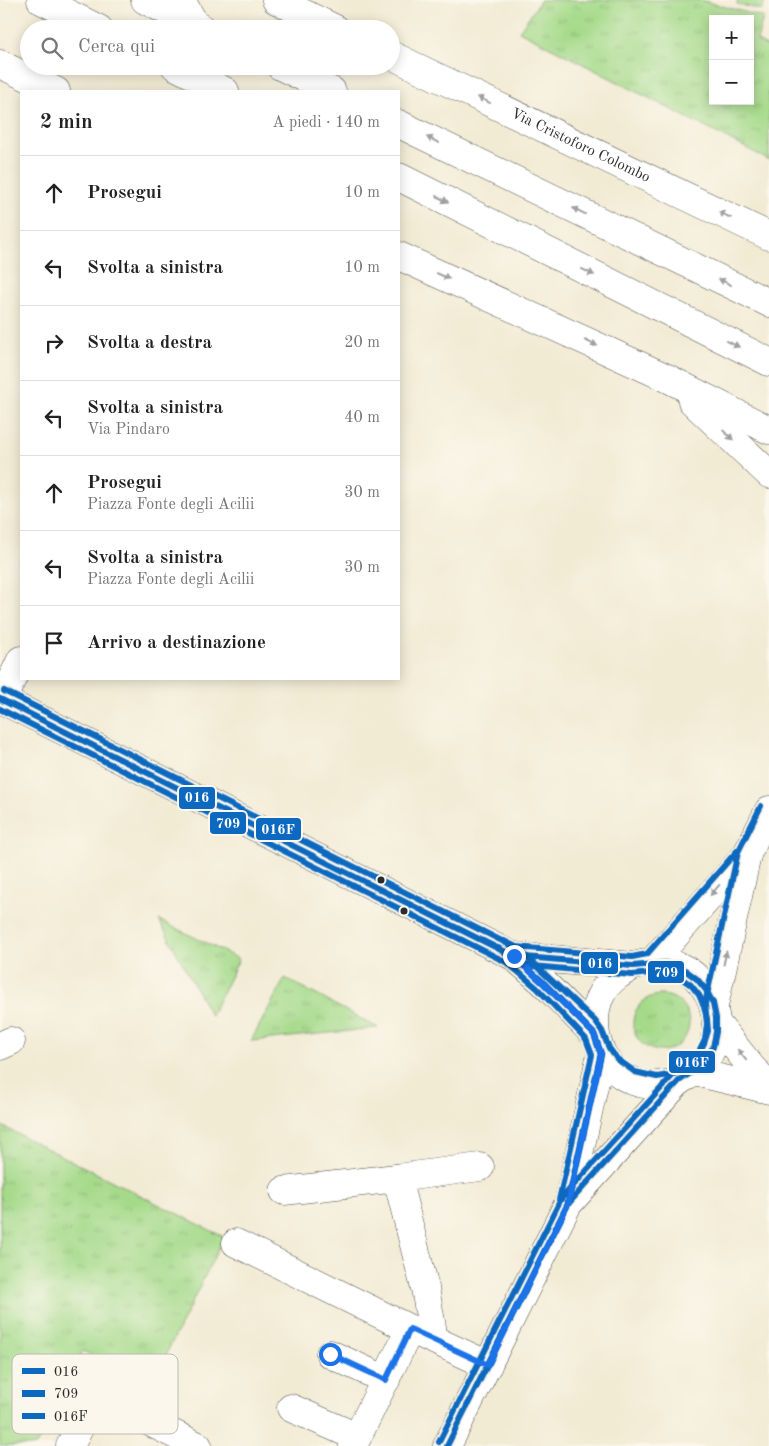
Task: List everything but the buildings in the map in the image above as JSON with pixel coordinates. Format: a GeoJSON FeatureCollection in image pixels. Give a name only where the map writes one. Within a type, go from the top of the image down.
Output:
{"type":"FeatureCollection","features":[{"type":"Feature","properties":{"kind":"street"},"geometry":{"type":"LineString","coordinates":[[41,0],[81,20]]}},
{"type":"Feature","properties":{"kind":"street"},"geometry":{"type":"LineString","coordinates":[[145,0],[186,20]]}},
{"type":"Feature","properties":{"kind":"street"},"geometry":{"type":"LineString","coordinates":[[181,0],[195,20]]}},
{"type":"Feature","properties":{"kind":"street"},"geometry":{"type":"LineString","coordinates":[[276,0],[317,20]]}},
{"type":"Feature","properties":{"kind":"street","name":"Via Cristoforo Colombo"},"geometry":{"type":"LineString","coordinates":[[400,60],[769,236]]}},
{"type":"Feature","properties":{"kind":"street"},"geometry":{"type":"LineString","coordinates":[[0,64],[20,74]]}},
{"type":"Feature","properties":{"kind":"street"},"geometry":{"type":"LineString","coordinates":[[23,75],[54,90]]}},
{"type":"Feature","properties":{"kind":"street"},"geometry":{"type":"LineString","coordinates":[[299,75],[330,90]]}},
{"type":"Feature","properties":{"kind":"street"},"geometry":{"type":"LineString","coordinates":[[187,76],[222,90]]}},
{"type":"Feature","properties":{"kind":"street"},"geometry":{"type":"LineString","coordinates":[[400,124],[769,303]]}},
{"type":"Feature","properties":{"kind":"street"},"geometry":{"type":"LineString","coordinates":[[400,178],[769,362]]}},
{"type":"Feature","properties":{"kind":"street"},"geometry":{"type":"LineString","coordinates":[[400,256],[667,378],[769,430]]}},
{"type":"Feature","properties":{"kind":"street"},"geometry":{"type":"LineString","coordinates":[[667,378],[769,474]]}},
{"type":"Feature","properties":{"kind":"street"},"geometry":{"type":"LineString","coordinates":[[20,662],[1,700],[514,956],[542,982],[598,1044],[613,1069],[629,1080],[646,1085],[662,1086],[687,1077],[769,1090]]}},
{"type":"Feature","properties":{"kind":"street"},"geometry":{"type":"LineString","coordinates":[[568,1204],[707,1058],[714,1042],[716,1015],[747,854],[769,810]]}},
{"type":"Feature","properties":{"kind":"street"},"geometry":{"type":"LineString","coordinates":[[447,1446],[568,1204],[598,1044],[595,1013],[602,993],[615,977],[642,964],[747,854]]}},
{"type":"Feature","properties":{"kind":"street"},"geometry":{"type":"LineString","coordinates":[[514,956],[671,964],[688,972],[700,981],[709,992],[716,1015],[752,1068],[769,1085]]}},
{"type":"Feature","properties":{"kind":"street"},"geometry":{"type":"LineString","coordinates":[[284,1191],[480,1168]]}},
{"type":"Feature","properties":{"kind":"street"},"geometry":{"type":"LineString","coordinates":[[291,1408],[355,1441],[386,1380],[422,1334],[425,1288],[397,1178]]}},
{"type":"Feature","properties":{"kind":"street"},"geometry":{"type":"LineString","coordinates":[[236,1243],[488,1365]]}},
{"type":"Feature","properties":{"kind":"street"},"geometry":{"type":"LineString","coordinates":[[330,1354],[386,1380]]}},
{"type":"Feature","properties":{"kind":"street"},"geometry":{"type":"LineString","coordinates":[[70,1446],[76,1434]]}},
{"type":"Feature","properties":{"kind":"street"},"geometry":{"type":"LineString","coordinates":[[174,1434],[198,1446]]}},
{"type":"Feature","properties":{"kind":"green space"},"geometry":{"type":"Polygon","coordinates":[[[541,0],[700,0],[763,17],[757,41],[769,47],[769,160],[519,31],[541,0]]]}},
{"type":"Feature","properties":{"kind":"green space"},"geometry":{"type":"Polygon","coordinates":[[[738,0],[765,0],[762,10],[737,4],[738,0]]]}},
{"type":"Feature","properties":{"kind":"green space"},"geometry":{"type":"Polygon","coordinates":[[[159,920],[239,959],[211,1016],[159,920]]]}},
{"type":"Feature","properties":{"kind":"green space"},"geometry":{"type":"Polygon","coordinates":[[[285,978],[378,1028],[251,1041],[285,978]]]}},
{"type":"Feature","properties":{"kind":"green space"},"geometry":{"type":"Polygon","coordinates":[[[661,995],[672,997],[681,1003],[687,1012],[689,1023],[687,1034],[681,1043],[672,1049],[661,1051],[650,1049],[641,1043],[635,1034],[633,1023],[635,1012],[641,1003],[650,997],[661,995]]]}},
{"type":"Feature","properties":{"kind":"green space"},"geometry":{"type":"Polygon","coordinates":[[[0,1125],[224,1237],[166,1354],[89,1354],[83,1351],[82,1354],[12,1354],[12,1434],[42,1434],[36,1446],[0,1446],[0,1125]]]}},
{"type":"Feature","properties":{"kind":"transit line","name":"016F"},"geometry":{"type":"LineString","coordinates":[[4,691],[518,949],[595,1021],[617,1059],[635,1072],[657,1077],[680,1072],[695,1060],[705,1040],[707,1024],[705,1004],[738,852],[761,806]]}},
{"type":"Feature","properties":{"kind":"transit line","name":"016"},"geometry":{"type":"LineString","coordinates":[[0,699],[513,956],[633,966],[666,963],[685,970],[697,979],[706,990],[713,1003],[716,1018],[713,1047],[705,1060],[679,1081],[568,1204],[447,1446]]}},
{"type":"Feature","properties":{"kind":"transit line","name":"709"},"geometry":{"type":"LineString","coordinates":[[0,709],[510,964],[632,975],[669,972],[691,985],[699,995],[704,1006],[708,1031],[696,1058],[673,1075],[561,1199],[439,1442]]}},
{"type":"Feature","properties":{"kind":"transit line","name":"016F"},"geometry":{"type":"LineString","coordinates":[[504,941],[516,947],[632,957],[647,954],[737,851]]}},
{"type":"Feature","properties":{"kind":"transit line","name":"016"},"geometry":{"type":"LineString","coordinates":[[498,948],[513,956],[543,982],[594,1034],[601,1054],[568,1202]]}},
{"type":"Feature","properties":{"kind":"transit line","name":"709"},"geometry":{"type":"LineString","coordinates":[[494,956],[508,963],[537,988],[586,1039],[592,1055],[559,1200]]}},
{"type":"Feature","properties":{"kind":"route"},"geometry":{"type":"LineString","coordinates":[[330,1354],[386,1380],[410,1329],[488,1365],[568,1204],[601,1054],[594,1034],[514,956]]}}]}
